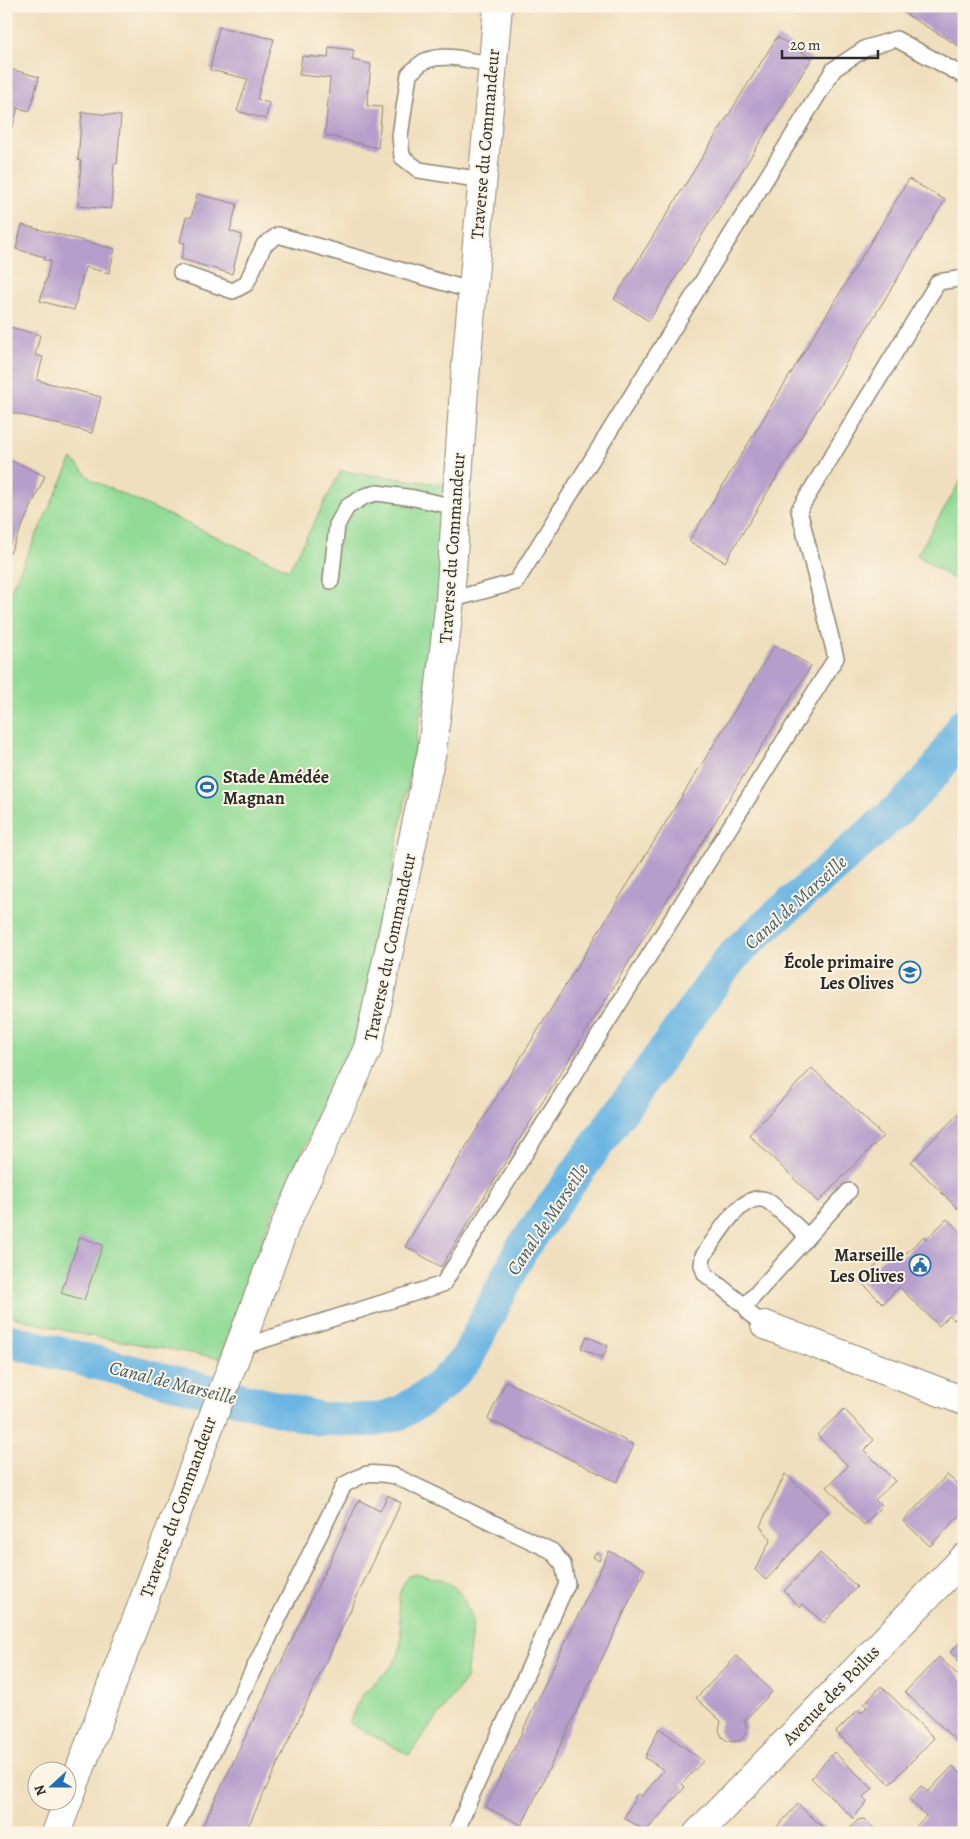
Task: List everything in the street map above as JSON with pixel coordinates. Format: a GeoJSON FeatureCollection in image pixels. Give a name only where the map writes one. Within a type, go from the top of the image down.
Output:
{"type":"FeatureCollection","features":[{"type":"Feature","properties":{"kind":"street","name":"Traverse du Commandeur"},"geometry":{"type":"LineString","coordinates":[[56,1833],[286,1223],[368,1048],[432,751],[450,600],[473,291],[498,6]]}},
{"type":"Feature","properties":{"kind":"street"},"geometry":{"type":"LineString","coordinates":[[765,1325],[964,1401]]}},
{"type":"Feature","properties":{"kind":"street","name":"Avenue des Poilus"},"geometry":{"type":"LineString","coordinates":[[698,1833],[964,1558]]}},
{"type":"Feature","properties":{"kind":"lane"},"geometry":{"type":"LineString","coordinates":[[450,600],[516,582],[834,69],[866,48],[896,39],[964,76]]}},
{"type":"Feature","properties":{"kind":"lane"},"geometry":{"type":"LineString","coordinates":[[482,180],[419,170],[402,157],[400,136],[409,74],[423,62],[440,57],[492,65]]}},
{"type":"Feature","properties":{"kind":"lane"},"geometry":{"type":"LineString","coordinates":[[181,273],[233,291],[246,284],[264,245],[278,235],[473,291]]}},
{"type":"Feature","properties":{"kind":"lane"},"geometry":{"type":"LineString","coordinates":[[238,1348],[443,1284],[836,658],[799,510],[938,282],[964,276]]}},
{"type":"Feature","properties":{"kind":"lane"},"geometry":{"type":"LineString","coordinates":[[331,581],[337,525],[347,507],[365,496],[377,493],[414,498],[456,507]]}},
{"type":"Feature","properties":{"kind":"lane"},"geometry":{"type":"LineString","coordinates":[[746,1306],[849,1191]]}},
{"type":"Feature","properties":{"kind":"lane"},"geometry":{"type":"LineString","coordinates":[[765,1325],[750,1314],[746,1306],[705,1274],[702,1266],[702,1256],[738,1208],[756,1198],[766,1200],[807,1236]]}},
{"type":"Feature","properties":{"kind":"lane"},"geometry":{"type":"LineString","coordinates":[[173,1833],[344,1485],[358,1476],[371,1472],[395,1476],[552,1551],[563,1564],[567,1584],[456,1833]]}},
{"type":"Feature","properties":{"kind":"green space","name":"Stade Amédée Magnan"},"geometry":{"type":"Polygon","coordinates":[[[72,459],[92,480],[289,570],[341,471],[446,485],[437,625],[378,948],[350,1053],[270,1218],[220,1358],[79,1334],[6,1315],[6,600],[72,459]]]}},
{"type":"Feature","properties":{"kind":"green space"},"geometry":{"type":"Polygon","coordinates":[[[964,475],[964,586],[917,555],[964,475]]]}},
{"type":"Feature","properties":{"kind":"green space"},"geometry":{"type":"Polygon","coordinates":[[[416,1574],[445,1580],[455,1588],[462,1595],[473,1620],[466,1679],[409,1755],[349,1723],[362,1697],[389,1670],[398,1655],[401,1633],[399,1595],[408,1576],[416,1574]]]}},
{"type":"Feature","properties":{"kind":"building"},"geometry":{"type":"Polygon","coordinates":[[[893,6],[964,6],[964,49],[922,24],[893,6]]]}},
{"type":"Feature","properties":{"kind":"building"},"geometry":{"type":"Polygon","coordinates":[[[219,27],[274,39],[257,99],[269,103],[266,119],[237,111],[248,79],[210,70],[219,27]]]}},
{"type":"Feature","properties":{"kind":"building"},"geometry":{"type":"Polygon","coordinates":[[[777,37],[812,58],[649,321],[614,299],[777,37]]]}},
{"type":"Feature","properties":{"kind":"building"},"geometry":{"type":"Polygon","coordinates":[[[329,47],[354,50],[352,60],[371,64],[367,106],[382,107],[378,148],[325,135],[330,78],[299,75],[302,56],[328,58],[329,47]]]}},
{"type":"Feature","properties":{"kind":"building"},"geometry":{"type":"Polygon","coordinates":[[[6,68],[39,77],[30,111],[18,108],[12,128],[6,127],[6,68]]]}},
{"type":"Feature","properties":{"kind":"building"},"geometry":{"type":"Polygon","coordinates":[[[82,112],[121,116],[117,164],[114,163],[111,209],[78,206],[81,161],[78,160],[82,112]]]}},
{"type":"Feature","properties":{"kind":"building"},"geometry":{"type":"Polygon","coordinates":[[[909,179],[945,200],[725,562],[689,541],[909,179]]]}},
{"type":"Feature","properties":{"kind":"building"},"geometry":{"type":"Polygon","coordinates":[[[197,194],[237,204],[230,231],[242,235],[232,274],[181,259],[185,243],[180,242],[186,217],[191,218],[197,194]]]}},
{"type":"Feature","properties":{"kind":"building"},"geometry":{"type":"Polygon","coordinates":[[[22,225],[115,249],[109,273],[85,267],[74,310],[40,301],[51,261],[44,260],[45,257],[16,249],[22,225]]]}},
{"type":"Feature","properties":{"kind":"building"},"geometry":{"type":"Polygon","coordinates":[[[6,326],[40,335],[35,355],[43,357],[37,380],[101,397],[92,433],[6,411],[6,326]]]}},
{"type":"Feature","properties":{"kind":"building"},"geometry":{"type":"Polygon","coordinates":[[[6,458],[45,476],[10,553],[6,551],[6,458]]]}},
{"type":"Feature","properties":{"kind":"building"},"geometry":{"type":"Polygon","coordinates":[[[775,645],[811,666],[441,1267],[405,1246],[775,645]]]}},
{"type":"Feature","properties":{"kind":"building"},"geometry":{"type":"Polygon","coordinates":[[[812,1068],[883,1136],[818,1202],[749,1135],[812,1068]]]}},
{"type":"Feature","properties":{"kind":"building"},"geometry":{"type":"Polygon","coordinates":[[[964,1108],[964,1215],[911,1162],[964,1108]]]}},
{"type":"Feature","properties":{"kind":"building","name":"Marseille Les Olives"},"geometry":{"type":"Polygon","coordinates":[[[947,1219],[964,1235],[964,1314],[961,1314],[954,1320],[949,1316],[939,1326],[899,1287],[883,1304],[860,1281],[894,1248],[902,1257],[924,1236],[926,1239],[947,1219]]]}},
{"type":"Feature","properties":{"kind":"building"},"geometry":{"type":"Polygon","coordinates":[[[80,1237],[103,1245],[84,1300],[61,1293],[80,1237]]]}},
{"type":"Feature","properties":{"kind":"building"},"geometry":{"type":"Polygon","coordinates":[[[587,1336],[608,1346],[603,1358],[581,1348],[587,1336]]]}},
{"type":"Feature","properties":{"kind":"building"},"geometry":{"type":"Polygon","coordinates":[[[506,1381],[634,1445],[617,1482],[488,1419],[506,1381]]]}},
{"type":"Feature","properties":{"kind":"building"},"geometry":{"type":"Polygon","coordinates":[[[844,1409],[874,1440],[864,1450],[895,1481],[875,1500],[882,1506],[864,1525],[827,1487],[848,1466],[817,1435],[844,1409]]]}},
{"type":"Feature","properties":{"kind":"building"},"geometry":{"type":"Polygon","coordinates":[[[785,1474],[828,1512],[766,1580],[755,1570],[771,1539],[760,1526],[785,1474]]]}},
{"type":"Feature","properties":{"kind":"building"},"geometry":{"type":"Polygon","coordinates":[[[947,1475],[964,1490],[964,1511],[930,1546],[903,1521],[947,1475]]]}},
{"type":"Feature","properties":{"kind":"building"},"geometry":{"type":"Polygon","coordinates":[[[388,1495],[401,1503],[245,1833],[199,1833],[359,1500],[380,1511],[388,1495]]]}},
{"type":"Feature","properties":{"kind":"building"},"geometry":{"type":"Polygon","coordinates":[[[609,1551],[645,1569],[522,1825],[486,1807],[609,1551]]]}},
{"type":"Feature","properties":{"kind":"building"},"geometry":{"type":"Polygon","coordinates":[[[596,1552],[601,1555],[599,1561],[593,1557],[596,1552]]]}},
{"type":"Feature","properties":{"kind":"building"},"geometry":{"type":"Polygon","coordinates":[[[820,1553],[857,1587],[824,1623],[803,1604],[800,1607],[784,1591],[820,1553]]]}},
{"type":"Feature","properties":{"kind":"building"},"geometry":{"type":"Polygon","coordinates":[[[964,1638],[964,1666],[950,1652],[964,1638]]]}},
{"type":"Feature","properties":{"kind":"building"},"geometry":{"type":"Polygon","coordinates":[[[737,1656],[772,1692],[744,1721],[747,1727],[745,1734],[741,1740],[734,1742],[727,1741],[722,1737],[719,1730],[721,1721],[696,1698],[737,1656]]]}},
{"type":"Feature","properties":{"kind":"building"},"geometry":{"type":"Polygon","coordinates":[[[939,1657],[964,1681],[964,1718],[962,1720],[964,1722],[964,1748],[905,1692],[939,1657]]]}},
{"type":"Feature","properties":{"kind":"building"},"geometry":{"type":"Polygon","coordinates":[[[881,1686],[934,1738],[890,1784],[836,1732],[858,1710],[861,1713],[867,1707],[864,1704],[881,1686]]]}},
{"type":"Feature","properties":{"kind":"building"},"geometry":{"type":"Polygon","coordinates":[[[659,1728],[703,1761],[682,1784],[685,1787],[646,1831],[624,1818],[637,1794],[642,1796],[664,1770],[645,1758],[659,1728]]]}},
{"type":"Feature","properties":{"kind":"building"},"geometry":{"type":"Polygon","coordinates":[[[834,1752],[873,1789],[863,1798],[867,1802],[853,1818],[811,1778],[834,1752]]]}},
{"type":"Feature","properties":{"kind":"building"},"geometry":{"type":"Polygon","coordinates":[[[953,1766],[964,1777],[964,1828],[960,1824],[952,1833],[918,1833],[914,1828],[926,1816],[909,1799],[921,1786],[928,1792],[953,1766]]]}},
{"type":"Feature","properties":{"kind":"building"},"geometry":{"type":"Polygon","coordinates":[[[798,1804],[829,1833],[780,1833],[775,1829],[798,1804]]]}},
{"type":"Feature","properties":{"kind":"building"},"geometry":{"type":"Polygon","coordinates":[[[864,1819],[879,1833],[848,1833],[847,1831],[858,1820],[864,1819]]]}},
{"type":"Feature","properties":{"kind":"waterway","name":"Canal de Marseille"},"geometry":{"type":"LineString","coordinates":[[6,1340],[320,1419],[376,1420],[400,1413],[421,1400],[445,1382],[467,1358],[521,1250],[731,958],[909,800],[938,768],[964,724]]}},
{"type":"Feature","properties":{"kind":"place","name":"Stade Amédée Magnan"},"geometry":{"type":"Point","coordinates":[207,787]}},
{"type":"Feature","properties":{"kind":"place","name":"École primaire Les Olives"},"geometry":{"type":"Point","coordinates":[910,972]}},
{"type":"Feature","properties":{"kind":"place","name":"Marseille Les Olives"},"geometry":{"type":"Point","coordinates":[920,1265]}}]}
